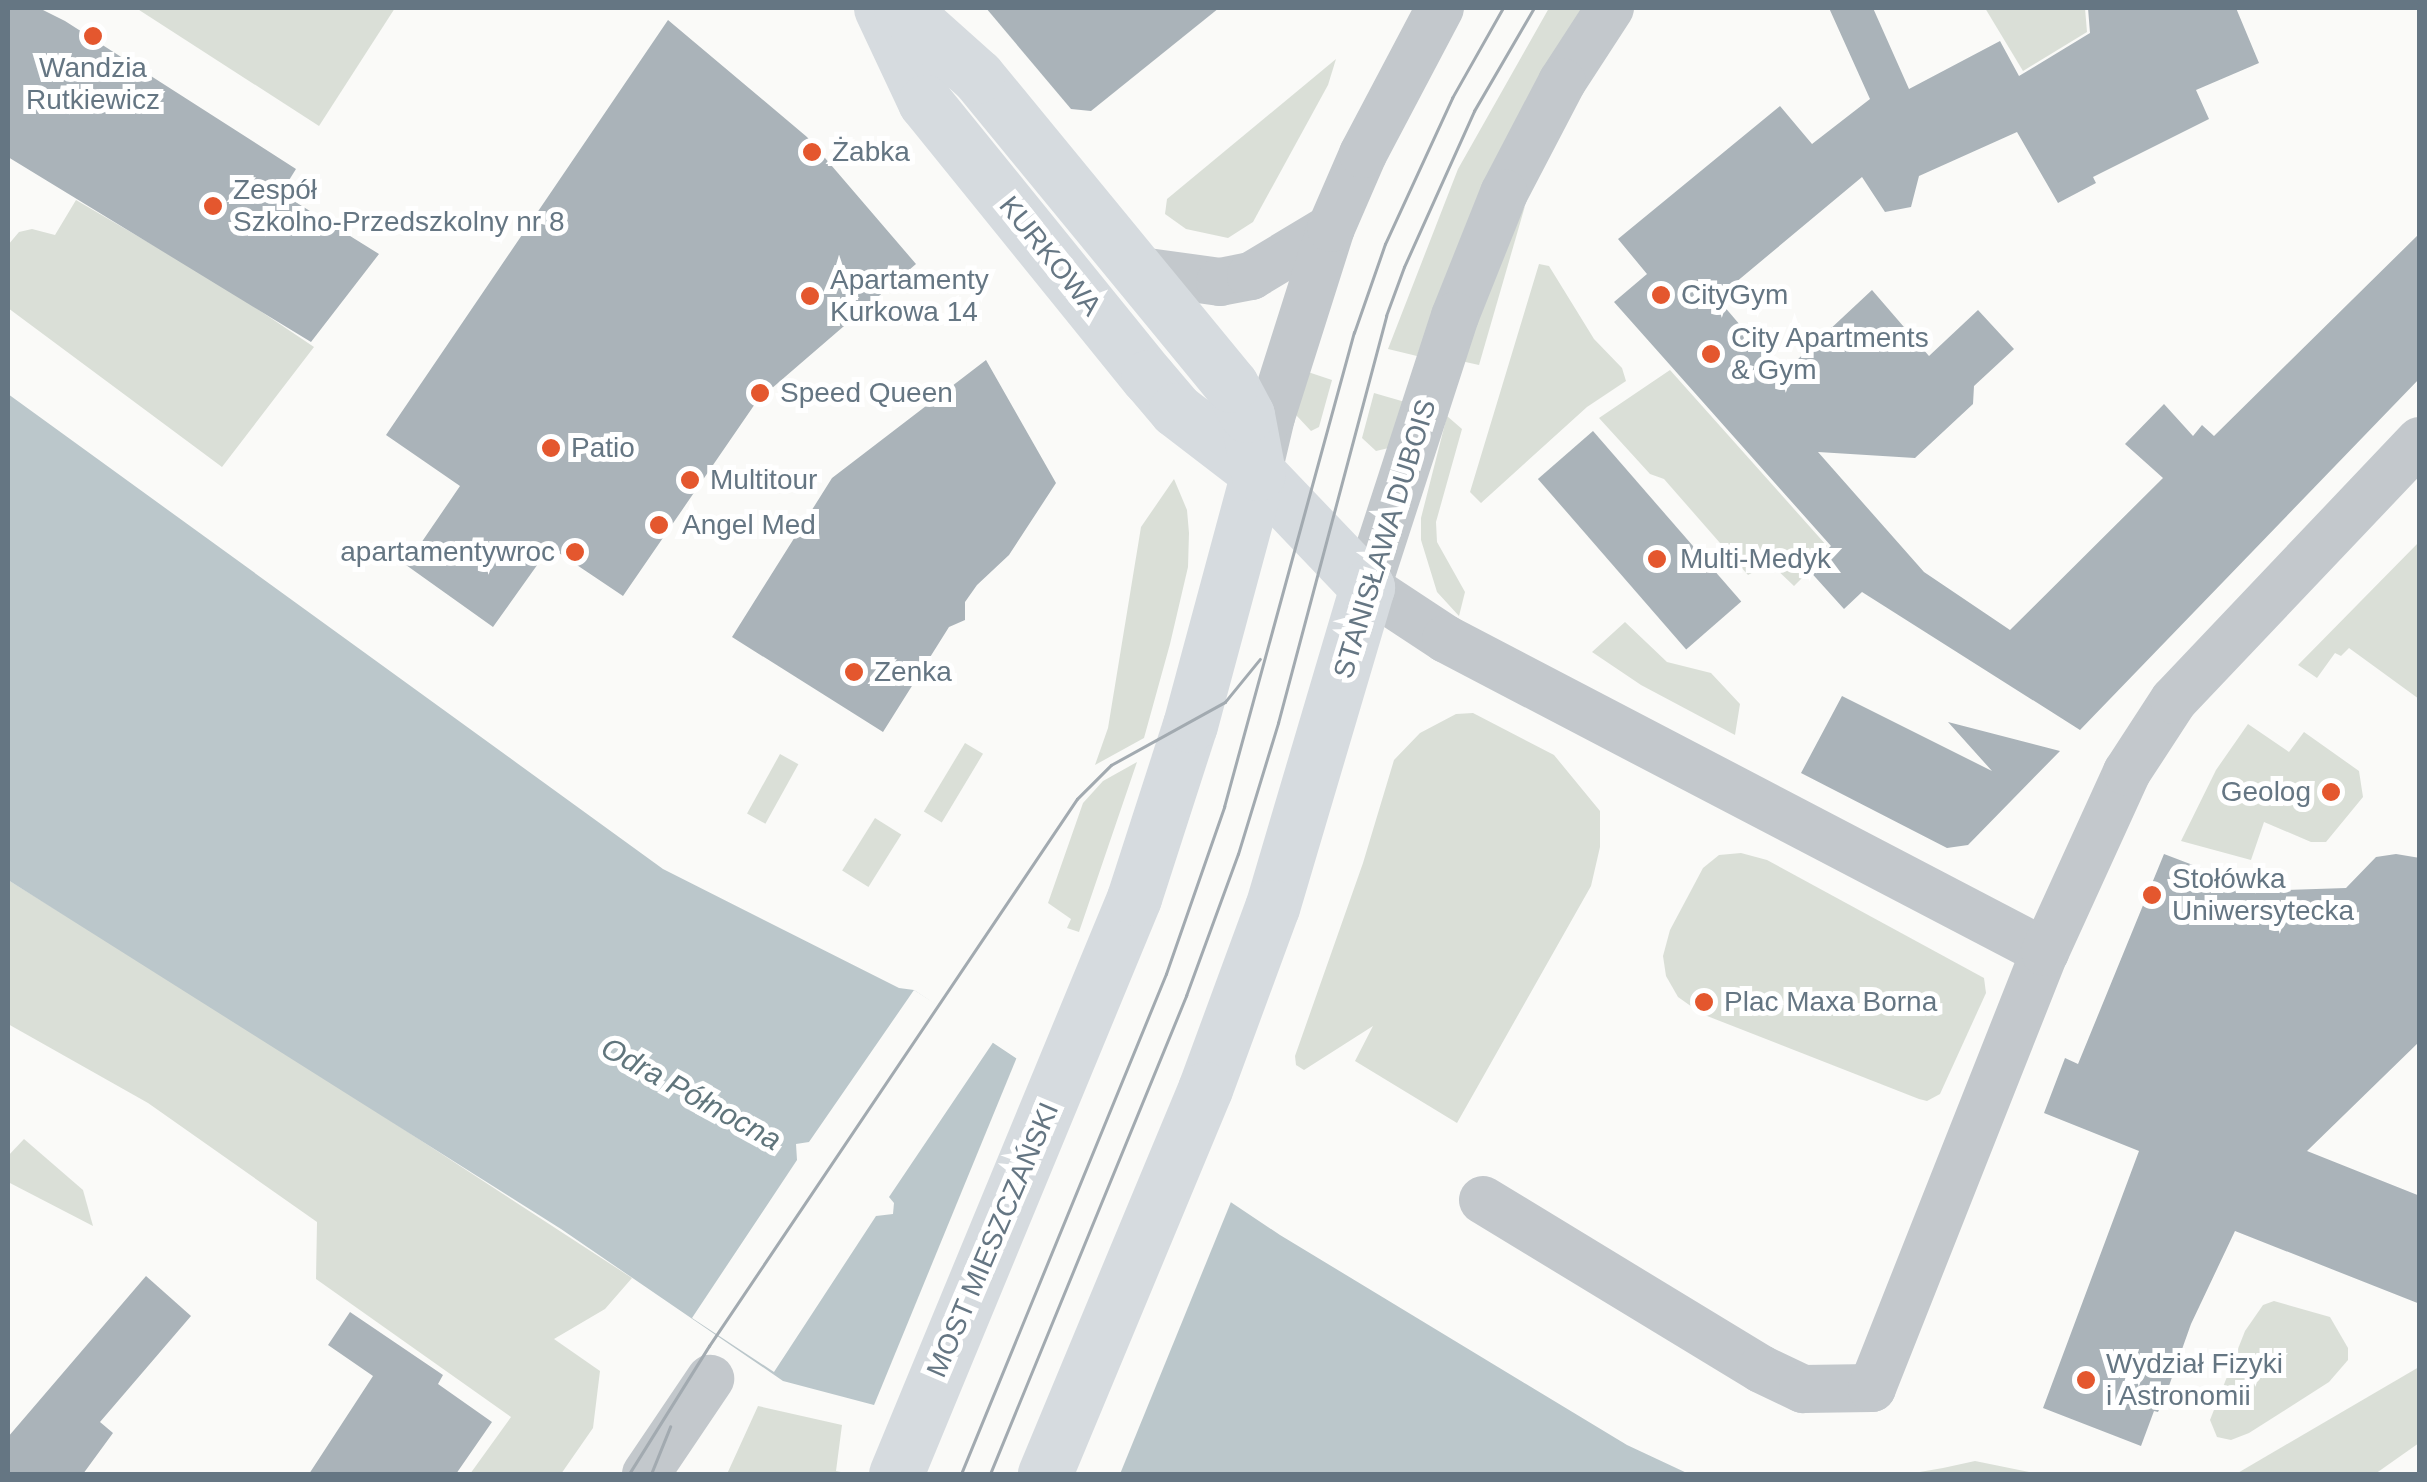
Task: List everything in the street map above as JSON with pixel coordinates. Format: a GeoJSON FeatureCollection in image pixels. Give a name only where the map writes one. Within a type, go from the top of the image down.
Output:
{"type":"FeatureCollection","features":[{"type":"Feature","properties":{"kind":"main road","name":"KURKOWA"},"geometry":{"type":"LineString","coordinates":[[881,8],[925,102],[1176,410],[1258,473],[1368,588]]}},
{"type":"Feature","properties":{"kind":"main road","name":"KURKOWA"},"geometry":{"type":"LineString","coordinates":[[902,8],[969,67],[1231,385],[1247,415],[1258,473]]}},
{"type":"Feature","properties":{"kind":"main road","name":"MOST MIESZCZAŃSKI"},"geometry":{"type":"LineString","coordinates":[[896,1474],[1134,898],[1190,725],[1258,473]]}},
{"type":"Feature","properties":{"kind":"main road","name":"STANISŁAWA DUBOIS"},"geometry":{"type":"LineString","coordinates":[[1044,1474],[1205,1089],[1272,908],[1368,588]]}},
{"type":"Feature","properties":{"kind":"street"},"geometry":{"type":"LineString","coordinates":[[1258,473],[1270,418],[1331,228],[1363,154],[1440,8]]}},
{"type":"Feature","properties":{"kind":"street","name":"STANISŁAWA DUBOIS"},"geometry":{"type":"LineString","coordinates":[[1368,588],[1456,316],[1504,194],[1562,82],[1610,8]]}},
{"type":"Feature","properties":{"kind":"street"},"geometry":{"type":"LineString","coordinates":[[1140,270],[1220,282],[1251,276],[1331,228]]}},
{"type":"Feature","properties":{"kind":"street"},"geometry":{"type":"LineString","coordinates":[[1483,1200],[1789,1383],[1830,1392],[1872,1388],[2045,952],[2127,772],[2174,700],[2420,441]]}},
{"type":"Feature","properties":{"kind":"street"},"geometry":{"type":"LineString","coordinates":[[1368,588],[1446,639],[2045,952]]}},
{"type":"Feature","properties":{"kind":"street"},"geometry":{"type":"LineString","coordinates":[[646,1474],[710,1379]]}},
{"type":"Feature","properties":{"kind":"shaded area"},"geometry":{"type":"Polygon","coordinates":[[[136,8],[395,8],[319,126],[136,8]]]}},
{"type":"Feature","properties":{"kind":"shaded area"},"geometry":{"type":"Polygon","coordinates":[[[1549,8],[1583,8],[1461,239],[1417,356],[1388,349],[1458,169],[1549,8]]]}},
{"type":"Feature","properties":{"kind":"shaded area"},"geometry":{"type":"Polygon","coordinates":[[[1985,8],[2085,8],[2087,32],[2023,71],[1985,8]]]}},
{"type":"Feature","properties":{"kind":"shaded area"},"geometry":{"type":"Polygon","coordinates":[[[1336,59],[1328,85],[1253,222],[1228,238],[1186,229],[1165,214],[1167,199],[1336,59]]]}},
{"type":"Feature","properties":{"kind":"shaded area"},"geometry":{"type":"Polygon","coordinates":[[[76,200],[223,286],[314,347],[222,467],[8,308],[8,245],[19,232],[32,229],[55,235],[76,200]]]}},
{"type":"Feature","properties":{"kind":"shaded area"},"geometry":{"type":"Polygon","coordinates":[[[1525,206],[1479,365],[1461,361],[1504,245],[1525,206]]]}},
{"type":"Feature","properties":{"kind":"shaded area"},"geometry":{"type":"Polygon","coordinates":[[[1539,264],[1549,266],[1594,339],[1622,368],[1626,381],[1587,407],[1481,503],[1470,492],[1539,264]]]}},
{"type":"Feature","properties":{"kind":"shaded area"},"geometry":{"type":"Polygon","coordinates":[[[1670,370],[1827,546],[1803,568],[1806,574],[1794,586],[1770,563],[1748,575],[1664,479],[1650,474],[1599,418],[1670,370]]]}},
{"type":"Feature","properties":{"kind":"shaded area"},"geometry":{"type":"Polygon","coordinates":[[[1308,372],[1332,380],[1319,427],[1311,431],[1296,415],[1308,372]]]}},
{"type":"Feature","properties":{"kind":"shaded area"},"geometry":{"type":"Polygon","coordinates":[[[1374,393],[1405,402],[1393,447],[1376,451],[1362,438],[1374,393]]]}},
{"type":"Feature","properties":{"kind":"shaded area"},"geometry":{"type":"Polygon","coordinates":[[[1447,416],[1462,429],[1436,522],[1437,542],[1465,592],[1459,616],[1437,592],[1421,540],[1421,518],[1447,416]]]}},
{"type":"Feature","properties":{"kind":"shaded area"},"geometry":{"type":"Polygon","coordinates":[[[1174,479],[1187,510],[1189,533],[1188,567],[1170,644],[1144,738],[1095,765],[1108,728],[1141,527],[1174,479]]]}},
{"type":"Feature","properties":{"kind":"shaded area"},"geometry":{"type":"Polygon","coordinates":[[[2419,542],[2419,699],[2349,648],[2341,656],[2335,653],[2317,678],[2298,665],[2419,542]]]}},
{"type":"Feature","properties":{"kind":"shaded area"},"geometry":{"type":"Polygon","coordinates":[[[1625,622],[1667,662],[1711,673],[1740,704],[1735,735],[1641,685],[1592,652],[1625,622]]]}},
{"type":"Feature","properties":{"kind":"shaded area"},"geometry":{"type":"Polygon","coordinates":[[[1473,713],[1554,755],[1600,811],[1600,847],[1591,886],[1457,1123],[1355,1061],[1373,1026],[1304,1070],[1296,1065],[1295,1056],[1363,863],[1394,760],[1420,733],[1456,714],[1473,713]]]}},
{"type":"Feature","properties":{"kind":"shaded area"},"geometry":{"type":"Polygon","coordinates":[[[2248,724],[2289,752],[2304,732],[2359,771],[2363,797],[2326,842],[2311,842],[2264,822],[2251,860],[2181,841],[2216,770],[2248,724]]]}},
{"type":"Feature","properties":{"kind":"shaded area"},"geometry":{"type":"Polygon","coordinates":[[[965,743],[983,754],[942,822],[924,812],[965,743]]]}},
{"type":"Feature","properties":{"kind":"shaded area"},"geometry":{"type":"Polygon","coordinates":[[[780,754],[798,764],[765,824],[747,813],[780,754]]]}},
{"type":"Feature","properties":{"kind":"shaded area"},"geometry":{"type":"Polygon","coordinates":[[[1137,762],[1079,932],[1067,928],[1071,919],[1048,903],[1083,803],[1103,781],[1137,762]]]}},
{"type":"Feature","properties":{"kind":"shaded area"},"geometry":{"type":"Polygon","coordinates":[[[875,818],[901,834],[868,887],[842,871],[875,818]]]}},
{"type":"Feature","properties":{"kind":"shaded area"},"geometry":{"type":"Polygon","coordinates":[[[1741,853],[1767,860],[1984,978],[1986,993],[1940,1094],[1927,1101],[1919,1099],[1702,1014],[1678,997],[1666,976],[1663,956],[1670,930],[1703,868],[1719,855],[1741,853]]]}},
{"type":"Feature","properties":{"kind":"shaded area"},"geometry":{"type":"Polygon","coordinates":[[[8,880],[276,1046],[632,1278],[605,1309],[554,1339],[600,1371],[593,1428],[561,1474],[470,1474],[511,1417],[316,1279],[317,1222],[148,1103],[8,1024],[8,880]]]}},
{"type":"Feature","properties":{"kind":"shaded area"},"geometry":{"type":"Polygon","coordinates":[[[24,1139],[83,1190],[93,1226],[8,1182],[8,1156],[24,1139]]]}},
{"type":"Feature","properties":{"kind":"shaded area"},"geometry":{"type":"Polygon","coordinates":[[[2274,1301],[2330,1317],[2348,1348],[2348,1360],[2329,1382],[2249,1433],[2231,1440],[2217,1437],[2210,1420],[2245,1331],[2263,1305],[2274,1301]]]}},
{"type":"Feature","properties":{"kind":"shaded area"},"geometry":{"type":"Polygon","coordinates":[[[2419,1367],[2419,1443],[2375,1474],[2236,1474],[2419,1367]]]}},
{"type":"Feature","properties":{"kind":"shaded area"},"geometry":{"type":"Polygon","coordinates":[[[758,1406],[842,1425],[836,1471],[851,1474],[727,1474],[758,1406]]]}},
{"type":"Feature","properties":{"kind":"shaded area"},"geometry":{"type":"Polygon","coordinates":[[[1975,1461],[2039,1474],[1908,1474],[1943,1468],[1975,1461]]]}},
{"type":"Feature","properties":{"kind":"water","name":"Odra Północna"},"geometry":{"type":"Polygon","coordinates":[[[8,394],[663,869],[899,988],[914,990],[1280,1235],[1627,1445],[1689,1474],[1048,1474],[874,1405],[783,1381],[561,1229],[8,880],[8,394]]]}},
{"type":"Feature","properties":{"kind":"pier"},"geometry":{"type":"Polygon","coordinates":[[[914,990],[994,1041],[889,1197],[894,1203],[893,1214],[876,1216],[774,1372],[692,1318],[797,1160],[796,1144],[809,1142],[914,990]]]}},
{"type":"Feature","properties":{"kind":"pier"},"geometry":{"type":"Polygon","coordinates":[[[1019,1052],[1233,1197],[1120,1474],[1034,1474],[872,1410],[1019,1052]]]}},
{"type":"Feature","properties":{"kind":"building"},"geometry":{"type":"Polygon","coordinates":[[[8,8],[39,8],[65,21],[296,169],[281,193],[379,254],[311,342],[8,157],[8,8]]]}},
{"type":"Feature","properties":{"kind":"building"},"geometry":{"type":"Polygon","coordinates":[[[986,8],[1219,8],[1091,111],[1071,109],[986,8]]]}},
{"type":"Feature","properties":{"kind":"building"},"geometry":{"type":"Polygon","coordinates":[[[1829,8],[1873,8],[1909,89],[2000,41],[2019,76],[2090,33],[2088,8],[2236,8],[2259,63],[2196,90],[2209,119],[2093,177],[2096,183],[2058,203],[2017,132],[1919,176],[1911,207],[1885,212],[1862,177],[1717,298],[1782,374],[1872,290],[1929,356],[1978,310],[2014,349],[1974,386],[1973,404],[1915,458],[1818,452],[1924,572],[2010,630],[2163,478],[2125,444],[2164,404],[2193,436],[2202,425],[2214,436],[2420,233],[2420,378],[2080,730],[1862,592],[1844,609],[1807,568],[1831,546],[1614,302],[1647,274],[1618,239],[1780,106],[1812,144],[1870,99],[1829,8]]]}},
{"type":"Feature","properties":{"kind":"building","name":"Apartamenty Kurkowa 14"},"geometry":{"type":"Polygon","coordinates":[[[668,20],[807,137],[916,264],[757,401],[623,596],[550,547],[493,627],[406,565],[460,486],[386,435],[668,20]]]}},
{"type":"Feature","properties":{"kind":"building"},"geometry":{"type":"Polygon","coordinates":[[[986,360],[1056,483],[1009,555],[965,602],[965,620],[949,627],[883,732],[732,637],[832,478],[986,360]]]}},
{"type":"Feature","properties":{"kind":"building","name":"Multi-Medyk"},"geometry":{"type":"Polygon","coordinates":[[[1593,431],[1741,602],[1686,649],[1538,479],[1593,431]]]}},
{"type":"Feature","properties":{"kind":"building"},"geometry":{"type":"Polygon","coordinates":[[[1842,696],[1992,771],[1948,722],[2060,751],[1968,845],[1947,848],[1801,773],[1842,696]]]}},
{"type":"Feature","properties":{"kind":"building"},"geometry":{"type":"Polygon","coordinates":[[[2164,854],[2261,891],[2346,888],[2376,857],[2396,854],[2420,858],[2420,1041],[2307,1151],[2420,1196],[2420,1304],[2235,1231],[2191,1324],[2165,1397],[2158,1412],[2154,1411],[2141,1446],[2043,1408],[2139,1151],[2044,1113],[2065,1058],[2078,1064],[2164,854]]]}},
{"type":"Feature","properties":{"kind":"building"},"geometry":{"type":"Polygon","coordinates":[[[146,1276],[191,1316],[100,1422],[113,1433],[83,1474],[8,1474],[8,1437],[146,1276]]]}},
{"type":"Feature","properties":{"kind":"building"},"geometry":{"type":"Polygon","coordinates":[[[350,1312],[443,1375],[438,1384],[492,1422],[456,1474],[309,1474],[373,1376],[328,1345],[350,1312]]]}},
{"type":"Feature","properties":{"kind":"tram line"},"geometry":{"type":"LineString","coordinates":[[961,1474],[1166,974],[1224,807],[1354,333],[1385,244],[1452,98],[1503,8]]}},
{"type":"Feature","properties":{"kind":"tram line"},"geometry":{"type":"LineString","coordinates":[[990,1474],[1186,996],[1238,854],[1278,723],[1386,316],[1404,267],[1474,111],[1534,8]]}},
{"type":"Feature","properties":{"kind":"tram line"},"geometry":{"type":"LineString","coordinates":[[629,1474],[709,1346],[1077,799],[1111,765],[1225,702],[1260,659]]}},
{"type":"Feature","properties":{"kind":"tram line"},"geometry":{"type":"LineString","coordinates":[[651,1474],[670,1427]]}},
{"type":"Feature","properties":{"kind":"place","name":"Wandzia Rutkiewicz"},"geometry":{"type":"Point","coordinates":[93,36]}},
{"type":"Feature","properties":{"kind":"place","name":"Żabka"},"geometry":{"type":"Point","coordinates":[812,152]}},
{"type":"Feature","properties":{"kind":"place","name":"Zespół Szkolno-Przedszkolny nr 8"},"geometry":{"type":"Point","coordinates":[213,206]}},
{"type":"Feature","properties":{"kind":"place","name":"CityGym"},"geometry":{"type":"Point","coordinates":[1661,295]}},
{"type":"Feature","properties":{"kind":"place","name":"Apartamenty Kurkowa 14"},"geometry":{"type":"Point","coordinates":[810,296]}},
{"type":"Feature","properties":{"kind":"place","name":"City Apartments & Gym"},"geometry":{"type":"Point","coordinates":[1711,354]}},
{"type":"Feature","properties":{"kind":"place","name":"Speed Queen"},"geometry":{"type":"Point","coordinates":[760,393]}},
{"type":"Feature","properties":{"kind":"place","name":"Patio"},"geometry":{"type":"Point","coordinates":[551,448]}},
{"type":"Feature","properties":{"kind":"place","name":"Multitour"},"geometry":{"type":"Point","coordinates":[690,480]}},
{"type":"Feature","properties":{"kind":"place","name":"Angel Med"},"geometry":{"type":"Point","coordinates":[659,525]}},
{"type":"Feature","properties":{"kind":"place","name":"apartamentywroc"},"geometry":{"type":"Point","coordinates":[575,552]}},
{"type":"Feature","properties":{"kind":"place","name":"Multi-Medyk"},"geometry":{"type":"Point","coordinates":[1657,559]}},
{"type":"Feature","properties":{"kind":"place","name":"Zenka"},"geometry":{"type":"Point","coordinates":[854,672]}},
{"type":"Feature","properties":{"kind":"place","name":"Geolog"},"geometry":{"type":"Point","coordinates":[2331,792]}},
{"type":"Feature","properties":{"kind":"place","name":"Stołówka Uniwersytecka"},"geometry":{"type":"Point","coordinates":[2152,895]}},
{"type":"Feature","properties":{"kind":"place","name":"Plac Maxa Borna"},"geometry":{"type":"Point","coordinates":[1704,1002]}},
{"type":"Feature","properties":{"kind":"place","name":"Wydział Fizyki i Astronomii"},"geometry":{"type":"Point","coordinates":[2086,1380]}}]}
